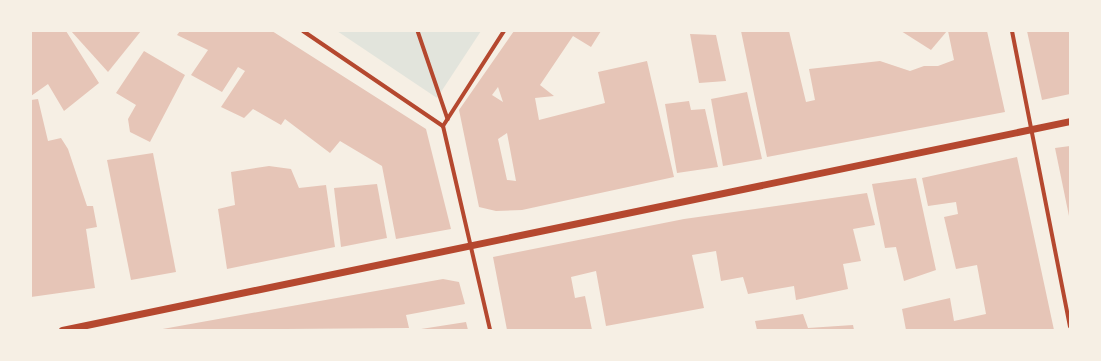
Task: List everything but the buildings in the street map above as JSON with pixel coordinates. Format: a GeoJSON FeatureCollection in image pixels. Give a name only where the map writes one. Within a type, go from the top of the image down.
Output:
{"type":"FeatureCollection","features":[{"type":"Feature","properties":{"kind":"street"},"geometry":{"type":"LineString","coordinates":[[303,31],[443,126],[490,330]]}},
{"type":"Feature","properties":{"kind":"street"},"geometry":{"type":"LineString","coordinates":[[418,31],[448,119]]}},
{"type":"Feature","properties":{"kind":"street"},"geometry":{"type":"LineString","coordinates":[[443,126],[504,31]]}},
{"type":"Feature","properties":{"kind":"street"},"geometry":{"type":"LineString","coordinates":[[1012,31],[1029,130],[1070,326]]}},
{"type":"Feature","properties":{"kind":"street"},"geometry":{"type":"LineString","coordinates":[[62,330],[1070,121]]}},
{"type":"Feature","properties":{"kind":"shaded area"},"geometry":{"type":"Polygon","coordinates":[[[337,31],[481,31],[437,98],[337,31]]]}}]}
